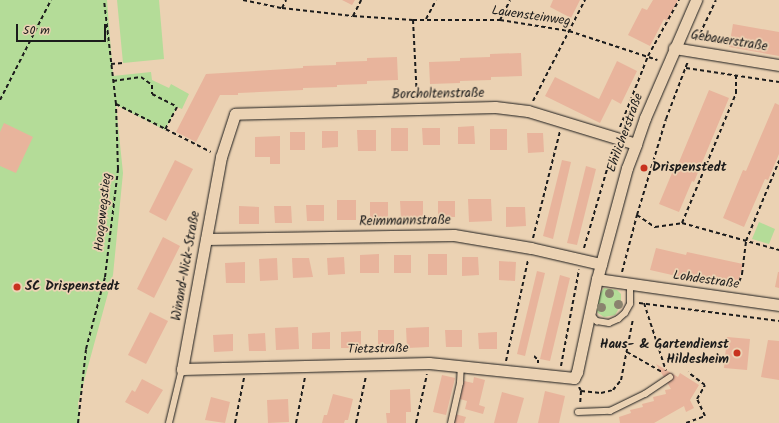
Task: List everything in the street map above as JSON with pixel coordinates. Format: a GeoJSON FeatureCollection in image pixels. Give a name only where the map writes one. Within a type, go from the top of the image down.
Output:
{"type":"FeatureCollection","features":[{"type":"Feature","properties":{"kind":"street","name":"Ehrlicherstraße"},"geometry":{"type":"LineString","coordinates":[[574,378],[577,372],[596,279],[628,168],[674,48],[696,0]]}},
{"type":"Feature","properties":{"kind":"street","name":"Gebauerstraße"},"geometry":{"type":"LineString","coordinates":[[674,48],[779,65]]}},
{"type":"Feature","properties":{"kind":"street","name":"Borcholtenstraße"},"geometry":{"type":"LineString","coordinates":[[235,114],[495,107],[528,111],[636,144]]}},
{"type":"Feature","properties":{"kind":"street","name":"Winand-Nick-Straße"},"geometry":{"type":"LineString","coordinates":[[182,369],[221,157],[235,114]]}},
{"type":"Feature","properties":{"kind":"street","name":"Reimmannstraße"},"geometry":{"type":"LineString","coordinates":[[206,239],[454,235],[531,248],[580,261],[601,264]]}},
{"type":"Feature","properties":{"kind":"street"},"geometry":{"type":"LineString","coordinates":[[596,279],[625,283]]}},
{"type":"Feature","properties":{"kind":"street","name":"Lohdestraße"},"geometry":{"type":"LineString","coordinates":[[625,283],[779,305]]}},
{"type":"Feature","properties":{"kind":"street","name":"Tietzstraße"},"geometry":{"type":"LineString","coordinates":[[182,369],[429,363],[574,378]]}},
{"type":"Feature","properties":{"kind":"lane"},"geometry":{"type":"LineString","coordinates":[[589,311],[597,320],[610,323],[618,319],[625,313],[630,304],[625,283]]}},
{"type":"Feature","properties":{"kind":"lane"},"geometry":{"type":"LineString","coordinates":[[450,423],[460,383],[461,366]]}},
{"type":"Feature","properties":{"kind":"lane","name":"Winand-Nick-Straße"},"geometry":{"type":"LineString","coordinates":[[169,423],[182,369]]}},
{"type":"Feature","properties":{"kind":"lane"},"geometry":{"type":"LineString","coordinates":[[578,412],[610,411],[645,394],[670,378]]}},
{"type":"Feature","properties":{"kind":"path"},"geometry":{"type":"LineString","coordinates":[[0,100],[51,0]]}},
{"type":"Feature","properties":{"kind":"path","name":"Hoogewegstieg"},"geometry":{"type":"LineString","coordinates":[[78,423],[86,349],[105,277],[118,169],[116,104],[104,0]]}},
{"type":"Feature","properties":{"kind":"path","name":"Lauensteinweg"},"geometry":{"type":"LineString","coordinates":[[243,0],[282,8],[353,16],[413,20],[500,20],[569,31],[648,56],[668,64]]}},
{"type":"Feature","properties":{"kind":"path"},"geometry":{"type":"LineString","coordinates":[[282,8],[286,0]]}},
{"type":"Feature","properties":{"kind":"path"},"geometry":{"type":"LineString","coordinates":[[353,16],[360,0]]}},
{"type":"Feature","properties":{"kind":"path"},"geometry":{"type":"LineString","coordinates":[[426,19],[436,0]]}},
{"type":"Feature","properties":{"kind":"path"},"geometry":{"type":"LineString","coordinates":[[500,20],[510,0]]}},
{"type":"Feature","properties":{"kind":"path"},"geometry":{"type":"LineString","coordinates":[[528,111],[585,0]]}},
{"type":"Feature","properties":{"kind":"path"},"geometry":{"type":"LineString","coordinates":[[559,377],[580,261],[616,137],[648,56],[679,0]]}},
{"type":"Feature","properties":{"kind":"path"},"geometry":{"type":"LineString","coordinates":[[625,283],[636,215],[666,120],[692,50],[716,0]]}},
{"type":"Feature","properties":{"kind":"path"},"geometry":{"type":"LineString","coordinates":[[413,20],[418,109]]}},
{"type":"Feature","properties":{"kind":"path"},"geometry":{"type":"LineString","coordinates":[[111,64],[123,63]]}},
{"type":"Feature","properties":{"kind":"path"},"geometry":{"type":"LineString","coordinates":[[686,68],[779,82]]}},
{"type":"Feature","properties":{"kind":"path"},"geometry":{"type":"LineString","coordinates":[[682,222],[736,93],[736,76]]}},
{"type":"Feature","properties":{"kind":"path"},"geometry":{"type":"LineString","coordinates":[[113,81],[141,77],[152,85],[152,94],[177,107],[165,130]]}},
{"type":"Feature","properties":{"kind":"path"},"geometry":{"type":"LineString","coordinates":[[116,104],[221,157]]}},
{"type":"Feature","properties":{"kind":"path"},"geometry":{"type":"LineString","coordinates":[[734,299],[742,274],[746,241],[779,161]]}},
{"type":"Feature","properties":{"kind":"path"},"geometry":{"type":"LineString","coordinates":[[636,215],[655,227],[682,222],[779,250]]}},
{"type":"Feature","properties":{"kind":"path"},"geometry":{"type":"LineString","coordinates":[[630,304],[644,303],[779,321]]}},
{"type":"Feature","properties":{"kind":"path"},"geometry":{"type":"LineString","coordinates":[[626,352],[668,375],[644,303]]}},
{"type":"Feature","properties":{"kind":"path"},"geometry":{"type":"LineString","coordinates":[[581,391],[601,393],[613,390],[622,380],[633,317]]}},
{"type":"Feature","properties":{"kind":"path"},"geometry":{"type":"LineString","coordinates":[[416,423],[429,363]]}},
{"type":"Feature","properties":{"kind":"path"},"geometry":{"type":"LineString","coordinates":[[356,423],[369,365]]}},
{"type":"Feature","properties":{"kind":"path"},"geometry":{"type":"LineString","coordinates":[[296,423],[308,366]]}},
{"type":"Feature","properties":{"kind":"path"},"geometry":{"type":"LineString","coordinates":[[235,423],[247,367]]}},
{"type":"Feature","properties":{"kind":"path"},"geometry":{"type":"LineString","coordinates":[[686,423],[705,416],[697,399],[705,385],[688,372]]}},
{"type":"Feature","properties":{"kind":"path"},"geometry":{"type":"LineString","coordinates":[[574,378],[581,391],[578,412]]}},
{"type":"Feature","properties":{"kind":"green space"},"geometry":{"type":"Polygon","coordinates":[[[0,0],[107,0],[113,76],[151,72],[152,80],[169,88],[171,84],[189,94],[182,109],[177,107],[165,130],[116,105],[123,173],[113,275],[78,403],[80,423],[0,423],[0,0]]]}},
{"type":"Feature","properties":{"kind":"green space"},"geometry":{"type":"Polygon","coordinates":[[[117,0],[159,0],[164,59],[123,63],[117,0]]]}},
{"type":"Feature","properties":{"kind":"green space"},"geometry":{"type":"Polygon","coordinates":[[[759,222],[775,229],[769,244],[752,239],[759,222]]]}},
{"type":"Feature","properties":{"kind":"green space"},"geometry":{"type":"Polygon","coordinates":[[[604,288],[617,290],[621,294],[621,305],[615,315],[604,317],[598,313],[596,308],[598,297],[604,288]]]}},
{"type":"Feature","properties":{"kind":"building"},"geometry":{"type":"Polygon","coordinates":[[[342,0],[355,0],[352,5],[342,0]]]}},
{"type":"Feature","properties":{"kind":"building"},"geometry":{"type":"Polygon","coordinates":[[[553,0],[580,0],[571,18],[550,7],[553,0]]]}},
{"type":"Feature","properties":{"kind":"building"},"geometry":{"type":"Polygon","coordinates":[[[653,0],[678,0],[667,21],[664,19],[650,46],[628,35],[642,8],[647,10],[653,0]]]}},
{"type":"Feature","properties":{"kind":"building"},"geometry":{"type":"Polygon","coordinates":[[[733,24],[779,32],[779,56],[729,47],[733,24]]]}},
{"type":"Feature","properties":{"kind":"building"},"geometry":{"type":"Polygon","coordinates":[[[521,53],[522,76],[491,77],[491,80],[430,84],[429,62],[460,61],[460,58],[490,57],[490,54],[521,53]]]}},
{"type":"Feature","properties":{"kind":"building"},"geometry":{"type":"Polygon","coordinates":[[[397,57],[398,80],[367,81],[367,84],[303,88],[303,90],[220,95],[196,142],[176,132],[206,74],[303,68],[303,66],[336,65],[336,62],[367,61],[367,58],[397,57]]]}},
{"type":"Feature","properties":{"kind":"building"},"geometry":{"type":"Polygon","coordinates":[[[617,61],[637,71],[621,104],[612,99],[600,123],[545,96],[555,77],[599,99],[617,61]]]}},
{"type":"Feature","properties":{"kind":"building"},"geometry":{"type":"Polygon","coordinates":[[[709,90],[729,98],[694,182],[692,181],[679,212],[659,204],[672,173],[674,174],[709,90]]]}},
{"type":"Feature","properties":{"kind":"building"},"geometry":{"type":"Polygon","coordinates":[[[775,103],[779,105],[779,154],[768,180],[765,179],[744,227],[723,218],[743,170],[746,171],[775,103]]]}},
{"type":"Feature","properties":{"kind":"building"},"geometry":{"type":"Polygon","coordinates":[[[4,123],[33,137],[16,173],[0,166],[0,132],[4,123]]]}},
{"type":"Feature","properties":{"kind":"building"},"geometry":{"type":"Polygon","coordinates":[[[474,126],[475,144],[458,144],[458,127],[474,126]]]}},
{"type":"Feature","properties":{"kind":"building"},"geometry":{"type":"Polygon","coordinates":[[[391,128],[408,128],[408,151],[391,151],[391,128]]]}},
{"type":"Feature","properties":{"kind":"building"},"geometry":{"type":"Polygon","coordinates":[[[422,128],[440,128],[440,145],[423,145],[422,128]]]}},
{"type":"Feature","properties":{"kind":"building"},"geometry":{"type":"Polygon","coordinates":[[[490,129],[507,129],[507,150],[490,150],[490,129]]]}},
{"type":"Feature","properties":{"kind":"building"},"geometry":{"type":"Polygon","coordinates":[[[357,130],[376,130],[376,151],[358,151],[357,130]]]}},
{"type":"Feature","properties":{"kind":"building"},"geometry":{"type":"Polygon","coordinates":[[[322,131],[338,131],[338,147],[322,148],[322,131]]]}},
{"type":"Feature","properties":{"kind":"building"},"geometry":{"type":"Polygon","coordinates":[[[290,132],[305,132],[305,150],[290,150],[290,132]]]}},
{"type":"Feature","properties":{"kind":"building"},"geometry":{"type":"Polygon","coordinates":[[[527,133],[543,133],[544,152],[528,153],[527,133]]]}},
{"type":"Feature","properties":{"kind":"building"},"geometry":{"type":"Polygon","coordinates":[[[280,136],[280,164],[270,164],[270,157],[255,157],[255,137],[280,136]]]}},
{"type":"Feature","properties":{"kind":"building"},"geometry":{"type":"Polygon","coordinates":[[[175,160],[193,169],[166,221],[149,212],[175,160]]]}},
{"type":"Feature","properties":{"kind":"building"},"geometry":{"type":"Polygon","coordinates":[[[562,160],[571,162],[553,239],[543,236],[562,160]]]}},
{"type":"Feature","properties":{"kind":"building"},"geometry":{"type":"Polygon","coordinates":[[[586,166],[596,169],[577,245],[567,243],[586,166]]]}},
{"type":"Feature","properties":{"kind":"building"},"geometry":{"type":"Polygon","coordinates":[[[468,199],[491,199],[492,221],[469,222],[468,199]]]}},
{"type":"Feature","properties":{"kind":"building"},"geometry":{"type":"Polygon","coordinates":[[[337,200],[356,200],[356,220],[337,220],[337,200]]]}},
{"type":"Feature","properties":{"kind":"building"},"geometry":{"type":"Polygon","coordinates":[[[400,201],[423,201],[423,218],[401,218],[400,201]]]}},
{"type":"Feature","properties":{"kind":"building"},"geometry":{"type":"Polygon","coordinates":[[[438,201],[455,201],[455,217],[438,217],[438,201]]]}},
{"type":"Feature","properties":{"kind":"building"},"geometry":{"type":"Polygon","coordinates":[[[370,202],[388,202],[388,219],[370,219],[370,202]]]}},
{"type":"Feature","properties":{"kind":"building"},"geometry":{"type":"Polygon","coordinates":[[[306,205],[324,205],[324,221],[307,221],[306,205]]]}},
{"type":"Feature","properties":{"kind":"building"},"geometry":{"type":"Polygon","coordinates":[[[239,206],[259,207],[259,224],[239,224],[239,206]]]}},
{"type":"Feature","properties":{"kind":"building"},"geometry":{"type":"Polygon","coordinates":[[[274,206],[291,206],[292,223],[275,223],[274,206]]]}},
{"type":"Feature","properties":{"kind":"building"},"geometry":{"type":"Polygon","coordinates":[[[506,207],[525,207],[526,226],[506,227],[506,207]]]}},
{"type":"Feature","properties":{"kind":"building"},"geometry":{"type":"Polygon","coordinates":[[[163,237],[180,246],[154,298],[137,289],[163,237]]]}},
{"type":"Feature","properties":{"kind":"building"},"geometry":{"type":"Polygon","coordinates":[[[656,248],[686,255],[687,252],[743,264],[737,286],[681,274],[681,277],[650,270],[656,248]]]}},
{"type":"Feature","properties":{"kind":"building"},"geometry":{"type":"Polygon","coordinates":[[[379,254],[379,273],[360,273],[360,255],[379,254]]]}},
{"type":"Feature","properties":{"kind":"building"},"geometry":{"type":"Polygon","coordinates":[[[428,254],[447,254],[447,275],[428,275],[428,254]]]}},
{"type":"Feature","properties":{"kind":"building"},"geometry":{"type":"Polygon","coordinates":[[[394,255],[411,255],[411,273],[394,273],[394,255]]]}},
{"type":"Feature","properties":{"kind":"building"},"geometry":{"type":"Polygon","coordinates":[[[344,257],[345,274],[328,275],[327,258],[344,257]]]}},
{"type":"Feature","properties":{"kind":"building"},"geometry":{"type":"Polygon","coordinates":[[[462,257],[478,257],[479,275],[462,276],[462,257]]]}},
{"type":"Feature","properties":{"kind":"building"},"geometry":{"type":"Polygon","coordinates":[[[277,258],[278,280],[260,281],[259,259],[277,258]]]}},
{"type":"Feature","properties":{"kind":"building"},"geometry":{"type":"Polygon","coordinates":[[[292,258],[309,258],[313,277],[293,278],[292,258]]]}},
{"type":"Feature","properties":{"kind":"building"},"geometry":{"type":"Polygon","coordinates":[[[499,261],[516,262],[515,281],[499,280],[499,261]]]}},
{"type":"Feature","properties":{"kind":"building"},"geometry":{"type":"Polygon","coordinates":[[[245,262],[245,283],[226,283],[225,263],[245,262]]]}},
{"type":"Feature","properties":{"kind":"building"},"geometry":{"type":"Polygon","coordinates":[[[537,271],[545,273],[525,356],[517,354],[537,271]]]}},
{"type":"Feature","properties":{"kind":"building"},"geometry":{"type":"Polygon","coordinates":[[[779,272],[779,288],[775,287],[779,272]]]}},
{"type":"Feature","properties":{"kind":"building"},"geometry":{"type":"Polygon","coordinates":[[[560,275],[570,278],[550,361],[540,359],[560,275]]]}},
{"type":"Feature","properties":{"kind":"building"},"geometry":{"type":"Polygon","coordinates":[[[150,312],[168,321],[146,364],[128,355],[150,312]]]}},
{"type":"Feature","properties":{"kind":"building"},"geometry":{"type":"Polygon","coordinates":[[[298,327],[299,349],[276,350],[275,328],[298,327]]]}},
{"type":"Feature","properties":{"kind":"building"},"geometry":{"type":"Polygon","coordinates":[[[429,327],[429,347],[407,348],[406,328],[429,327]]]}},
{"type":"Feature","properties":{"kind":"building"},"geometry":{"type":"Polygon","coordinates":[[[378,330],[394,330],[394,348],[378,348],[378,330]]]}},
{"type":"Feature","properties":{"kind":"building"},"geometry":{"type":"Polygon","coordinates":[[[445,330],[462,330],[462,347],[446,347],[445,330]]]}},
{"type":"Feature","properties":{"kind":"building"},"geometry":{"type":"Polygon","coordinates":[[[361,331],[361,348],[341,348],[341,332],[361,331]]]}},
{"type":"Feature","properties":{"kind":"building"},"geometry":{"type":"Polygon","coordinates":[[[330,332],[330,349],[312,349],[312,333],[330,332]]]}},
{"type":"Feature","properties":{"kind":"building"},"geometry":{"type":"Polygon","coordinates":[[[497,332],[497,349],[479,349],[478,333],[497,332]]]}},
{"type":"Feature","properties":{"kind":"building"},"geometry":{"type":"Polygon","coordinates":[[[265,333],[266,351],[249,351],[248,334],[265,333]]]}},
{"type":"Feature","properties":{"kind":"building"},"geometry":{"type":"Polygon","coordinates":[[[233,334],[233,351],[214,352],[213,335],[233,334]]]}},
{"type":"Feature","properties":{"kind":"building","name":"Haus- & Gartendienst Hildesheim"},"geometry":{"type":"Polygon","coordinates":[[[727,337],[750,339],[747,370],[724,368],[727,337]]]}},
{"type":"Feature","properties":{"kind":"building"},"geometry":{"type":"Polygon","coordinates":[[[768,340],[779,341],[779,380],[761,377],[768,340]]]}},
{"type":"Feature","properties":{"kind":"building"},"geometry":{"type":"Polygon","coordinates":[[[656,364],[678,377],[680,373],[699,385],[690,400],[694,408],[686,412],[684,406],[654,423],[620,423],[619,417],[631,413],[630,410],[643,407],[642,404],[654,401],[653,397],[666,394],[665,390],[671,389],[656,364]]]}},
{"type":"Feature","properties":{"kind":"building"},"geometry":{"type":"Polygon","coordinates":[[[442,375],[455,378],[446,415],[433,412],[442,375]]]}},
{"type":"Feature","properties":{"kind":"building"},"geometry":{"type":"Polygon","coordinates":[[[474,377],[485,380],[479,405],[485,407],[483,414],[465,409],[467,401],[460,399],[464,381],[473,383],[474,377]]]}},
{"type":"Feature","properties":{"kind":"building"},"geometry":{"type":"Polygon","coordinates":[[[142,379],[163,390],[148,414],[125,402],[132,390],[135,392],[142,379]]]}},
{"type":"Feature","properties":{"kind":"building"},"geometry":{"type":"Polygon","coordinates":[[[410,389],[411,412],[406,412],[406,423],[387,423],[386,413],[390,413],[390,390],[410,389]]]}},
{"type":"Feature","properties":{"kind":"building"},"geometry":{"type":"Polygon","coordinates":[[[545,391],[565,396],[559,423],[538,423],[545,391]]]}},
{"type":"Feature","properties":{"kind":"building"},"geometry":{"type":"Polygon","coordinates":[[[502,392],[524,398],[517,423],[494,423],[502,392]]]}},
{"type":"Feature","properties":{"kind":"building"},"geometry":{"type":"Polygon","coordinates":[[[333,394],[353,399],[348,420],[345,420],[344,423],[322,423],[324,415],[327,415],[333,394]]]}},
{"type":"Feature","properties":{"kind":"building"},"geometry":{"type":"Polygon","coordinates":[[[211,397],[230,402],[225,423],[205,420],[211,397]]]}},
{"type":"Feature","properties":{"kind":"building"},"geometry":{"type":"Polygon","coordinates":[[[288,399],[289,422],[268,423],[267,400],[288,399]]]}},
{"type":"Feature","properties":{"kind":"building"},"geometry":{"type":"Polygon","coordinates":[[[455,414],[466,417],[464,423],[453,423],[455,414]]]}},
{"type":"Feature","properties":{"kind":"place","name":"Drispenstedt"},"geometry":{"type":"Point","coordinates":[644,168]}},
{"type":"Feature","properties":{"kind":"place","name":"SC Drispenstedt"},"geometry":{"type":"Point","coordinates":[17,287]}},
{"type":"Feature","properties":{"kind":"place","name":"Haus- & Gartendienst Hildesheim"},"geometry":{"type":"Point","coordinates":[737,353]}}]}
